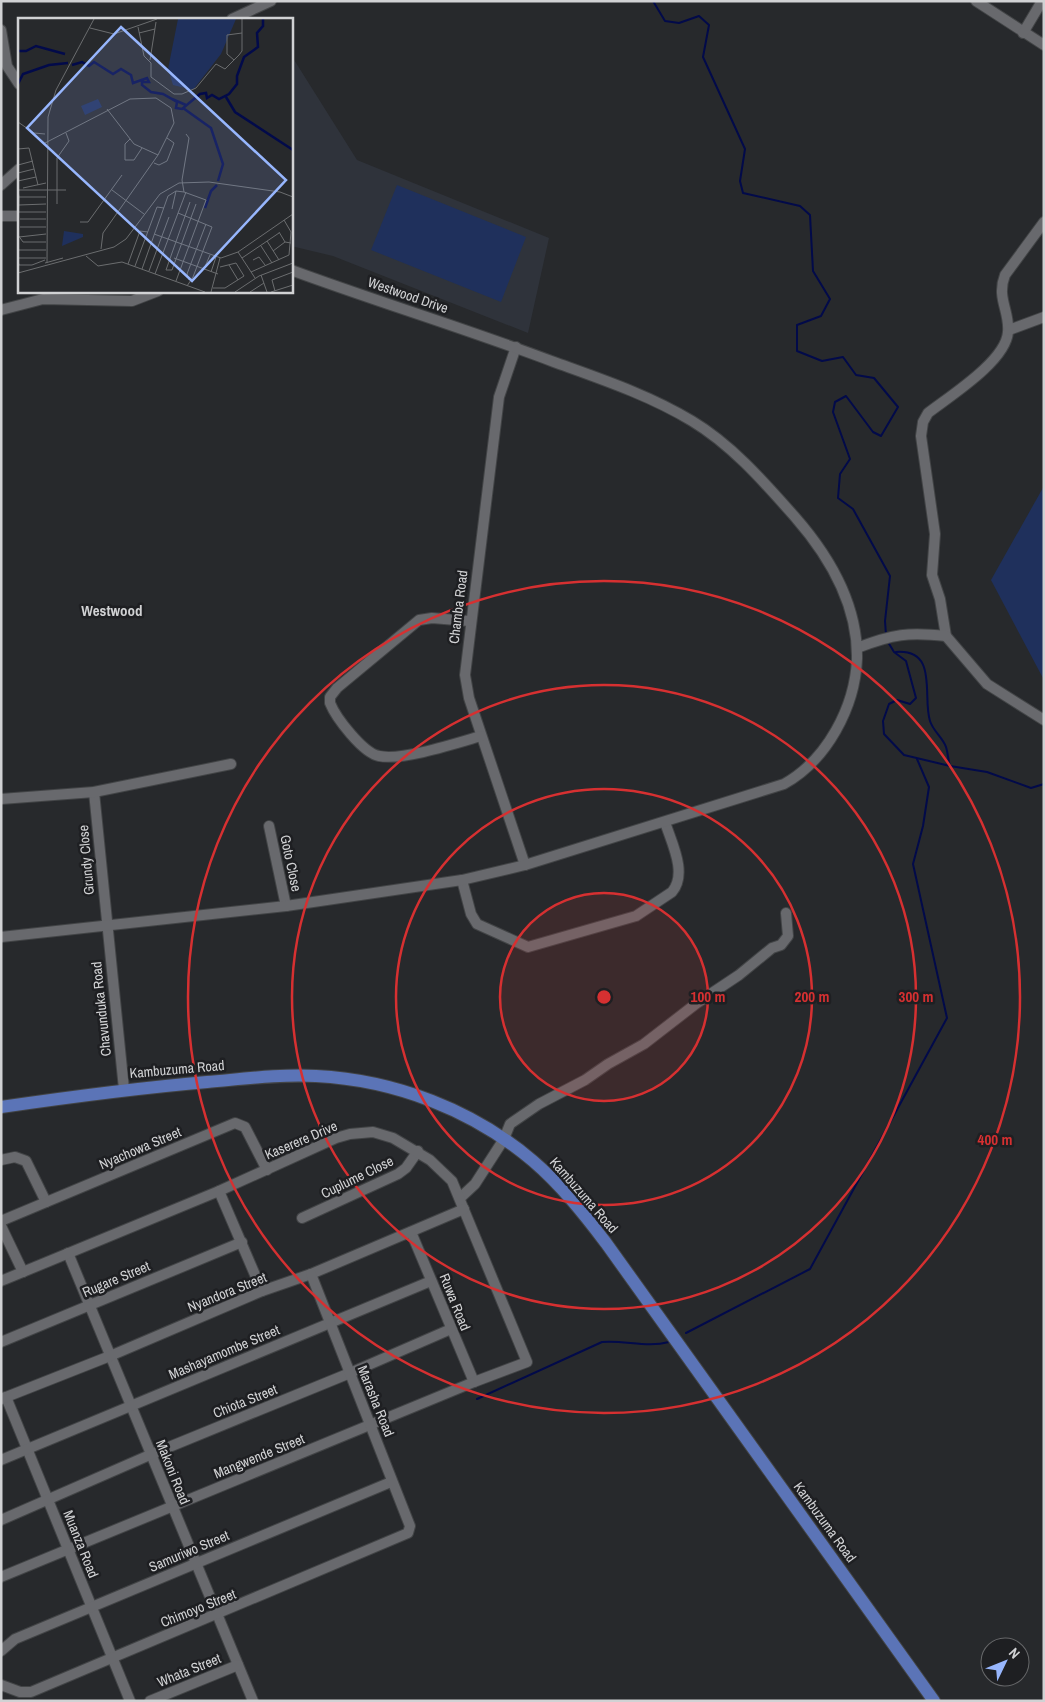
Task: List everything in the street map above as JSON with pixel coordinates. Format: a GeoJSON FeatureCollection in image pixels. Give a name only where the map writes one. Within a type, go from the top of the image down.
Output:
{"type":"FeatureCollection","features":[{"type":"Feature","properties":{"kind":"main road","name":"Kambuzuma Road"},"geometry":{"type":"LineString","coordinates":[[1,1107],[124,1089],[278,1076],[316,1076],[359,1080],[401,1089],[480,1124],[504,1139],[551,1178],[606,1243],[934,1701]]}},
{"type":"Feature","properties":{"kind":"street"},"geometry":{"type":"LineString","coordinates":[[234,18],[271,1]]}},
{"type":"Feature","properties":{"kind":"street"},"geometry":{"type":"LineString","coordinates":[[976,1],[1044,45]]}},
{"type":"Feature","properties":{"kind":"street"},"geometry":{"type":"LineString","coordinates":[[1023,33],[1042,1]]}},
{"type":"Feature","properties":{"kind":"street"},"geometry":{"type":"LineString","coordinates":[[1,30],[7,66],[18,82]]}},
{"type":"Feature","properties":{"kind":"street"},"geometry":{"type":"LineString","coordinates":[[1,185],[16,176]]}},
{"type":"Feature","properties":{"kind":"street"},"geometry":{"type":"LineString","coordinates":[[1,216],[18,216]]}},
{"type":"Feature","properties":{"kind":"street"},"geometry":{"type":"LineString","coordinates":[[1044,222],[1005,275],[1002,284],[1002,297],[1008,330],[1005,344],[998,355],[928,413],[922,422],[921,436],[935,534],[932,575],[940,599],[946,636],[987,684],[1044,720]]}},
{"type":"Feature","properties":{"kind":"street","name":"Westwood Drive"},"geometry":{"type":"LineString","coordinates":[[1,937],[286,906],[462,880],[525,865],[775,788],[803,771],[829,741],[845,712],[855,681],[857,648],[844,594],[827,558],[789,510],[736,453],[692,421],[638,393],[516,348],[292,270]]}},
{"type":"Feature","properties":{"kind":"street"},"geometry":{"type":"LineString","coordinates":[[1,310],[43,300],[132,302],[156,292]]}},
{"type":"Feature","properties":{"kind":"street"},"geometry":{"type":"LineString","coordinates":[[1008,330],[1044,317]]}},
{"type":"Feature","properties":{"kind":"street","name":"Chamba Road"},"geometry":{"type":"LineString","coordinates":[[516,348],[498,397],[470,621],[465,682],[481,736],[525,865]]}},
{"type":"Feature","properties":{"kind":"street"},"geometry":{"type":"LineString","coordinates":[[470,621],[432,618],[414,624],[337,688],[330,697],[330,703],[361,745],[379,756],[421,751],[481,736]]}},
{"type":"Feature","properties":{"kind":"street"},"geometry":{"type":"LineString","coordinates":[[857,648],[876,640],[911,632],[946,636]]}},
{"type":"Feature","properties":{"kind":"street"},"geometry":{"type":"LineString","coordinates":[[1,799],[94,792],[230,764]]}},
{"type":"Feature","properties":{"kind":"street","name":"Grundy Close"},"geometry":{"type":"LineString","coordinates":[[94,792],[106,926]]}},
{"type":"Feature","properties":{"kind":"street"},"geometry":{"type":"LineString","coordinates":[[462,880],[471,914],[477,924],[524,946],[550,942],[636,916],[677,887],[680,874],[665,822]]}},
{"type":"Feature","properties":{"kind":"street","name":"Goto Close"},"geometry":{"type":"LineString","coordinates":[[269,826],[286,906]]}},
{"type":"Feature","properties":{"kind":"street"},"geometry":{"type":"LineString","coordinates":[[460,1198],[474,1184],[504,1139],[510,1124],[644,1044],[698,1003],[781,945],[788,936],[786,914]]}},
{"type":"Feature","properties":{"kind":"street","name":"Chavunduka Road"},"geometry":{"type":"LineString","coordinates":[[106,926],[124,1089]]}},
{"type":"Feature","properties":{"kind":"street","name":"Nyachowa Street"},"geometry":{"type":"LineString","coordinates":[[1,1221],[235,1123],[245,1127],[267,1170]]}},
{"type":"Feature","properties":{"kind":"street","name":"Kaserere Drive"},"geometry":{"type":"LineString","coordinates":[[1,1281],[219,1191],[336,1138],[361,1133],[383,1133],[418,1152],[446,1173],[460,1198],[528,1362]]}},
{"type":"Feature","properties":{"kind":"street","name":"Cuplume Close"},"geometry":{"type":"LineString","coordinates":[[302,1218],[398,1174],[406,1168],[418,1152]]}},
{"type":"Feature","properties":{"kind":"street"},"geometry":{"type":"LineString","coordinates":[[1,1160],[15,1157],[26,1160],[46,1202]]}},
{"type":"Feature","properties":{"kind":"street"},"geometry":{"type":"LineString","coordinates":[[219,1191],[262,1291]]}},
{"type":"Feature","properties":{"kind":"street","name":"Nyandora Street"},"geometry":{"type":"LineString","coordinates":[[4,1398],[110,1356],[262,1291],[311,1274],[464,1209]]}},
{"type":"Feature","properties":{"kind":"street"},"geometry":{"type":"LineString","coordinates":[[1,1226],[23,1272]]}},
{"type":"Feature","properties":{"kind":"street","name":"Ruwa Road"},"geometry":{"type":"LineString","coordinates":[[411,1232],[474,1382]]}},
{"type":"Feature","properties":{"kind":"street","name":"Rugare Street"},"geometry":{"type":"LineString","coordinates":[[1,1342],[242,1242]]}},
{"type":"Feature","properties":{"kind":"street","name":"Makoni Road"},"geometry":{"type":"LineString","coordinates":[[68,1253],[253,1701]]}},
{"type":"Feature","properties":{"kind":"street","name":"Marasha Road"},"geometry":{"type":"LineString","coordinates":[[311,1274],[372,1426],[391,1482],[410,1526],[408,1533],[404,1536]]}},
{"type":"Feature","properties":{"kind":"street","name":"Mashayamombe Street"},"geometry":{"type":"LineString","coordinates":[[1,1460],[431,1281]]}},
{"type":"Feature","properties":{"kind":"street","name":"Chiota Street"},"geometry":{"type":"LineString","coordinates":[[1,1520],[152,1454],[350,1374],[451,1330]]}},
{"type":"Feature","properties":{"kind":"street","name":"Mangwende Street"},"geometry":{"type":"LineString","coordinates":[[1,1577],[372,1426],[474,1382],[528,1362]]}},
{"type":"Feature","properties":{"kind":"street","name":"Muanza Road"},"geometry":{"type":"LineString","coordinates":[[4,1398],[28,1449],[130,1701]]}},
{"type":"Feature","properties":{"kind":"street","name":"Samuriwo Street"},"geometry":{"type":"LineString","coordinates":[[1,1651],[15,1639],[391,1482]]}},
{"type":"Feature","properties":{"kind":"street","name":"Chimoyo Street"},"geometry":{"type":"LineString","coordinates":[[1,1685],[20,1692],[31,1692],[404,1536]]}},
{"type":"Feature","properties":{"kind":"street","name":"Whata Street"},"geometry":{"type":"LineString","coordinates":[[150,1701],[238,1665]]}},
{"type":"Feature","properties":{"kind":"shaded area"},"geometry":{"type":"Polygon","coordinates":[[[292,57],[357,160],[549,238],[528,333],[333,256],[292,246],[292,57]]]}},
{"type":"Feature","properties":{"kind":"shaded area"},"geometry":{"type":"Polygon","coordinates":[[[397,185],[526,237],[501,302],[371,250],[397,185]]]}},
{"type":"Feature","properties":{"kind":"shaded area"},"geometry":{"type":"Polygon","coordinates":[[[1044,486],[1044,680],[991,580],[1044,486]]]}},
{"type":"Feature","properties":{"kind":"waterway"},"geometry":{"type":"LineString","coordinates":[[653,1],[665,21],[679,23],[699,16],[709,25],[703,57],[745,149],[740,181],[743,193],[800,206],[810,215],[813,271],[830,299],[821,316],[797,325],[797,351],[822,361],[843,357],[856,375],[874,378],[898,407],[881,436],[873,432],[846,396],[835,402],[833,412],[850,459],[840,474],[838,498],[853,509],[890,576],[885,621],[886,635]]}},
{"type":"Feature","properties":{"kind":"waterway"},"geometry":{"type":"LineString","coordinates":[[888,642],[894,652],[906,661],[916,698],[910,704],[897,700],[889,704],[883,721],[884,734],[904,755],[950,766],[987,772],[1031,788],[1044,784]]}},
{"type":"Feature","properties":{"kind":"waterway"},"geometry":{"type":"LineString","coordinates":[[896,652],[909,653],[918,658],[924,666],[930,721],[945,744],[950,766]]}},
{"type":"Feature","properties":{"kind":"waterway"},"geometry":{"type":"LineString","coordinates":[[686,1333],[810,1269],[947,1018],[913,864],[923,826],[929,787],[917,759]]}},
{"type":"Feature","properties":{"kind":"waterway"},"geometry":{"type":"LineString","coordinates":[[477,1399],[602,1342],[644,1344],[669,1342]]}},
{"type":"Feature","properties":{"kind":"district","name":"Westwood"},"geometry":{"type":"Point","coordinates":[112,610]}}]}
